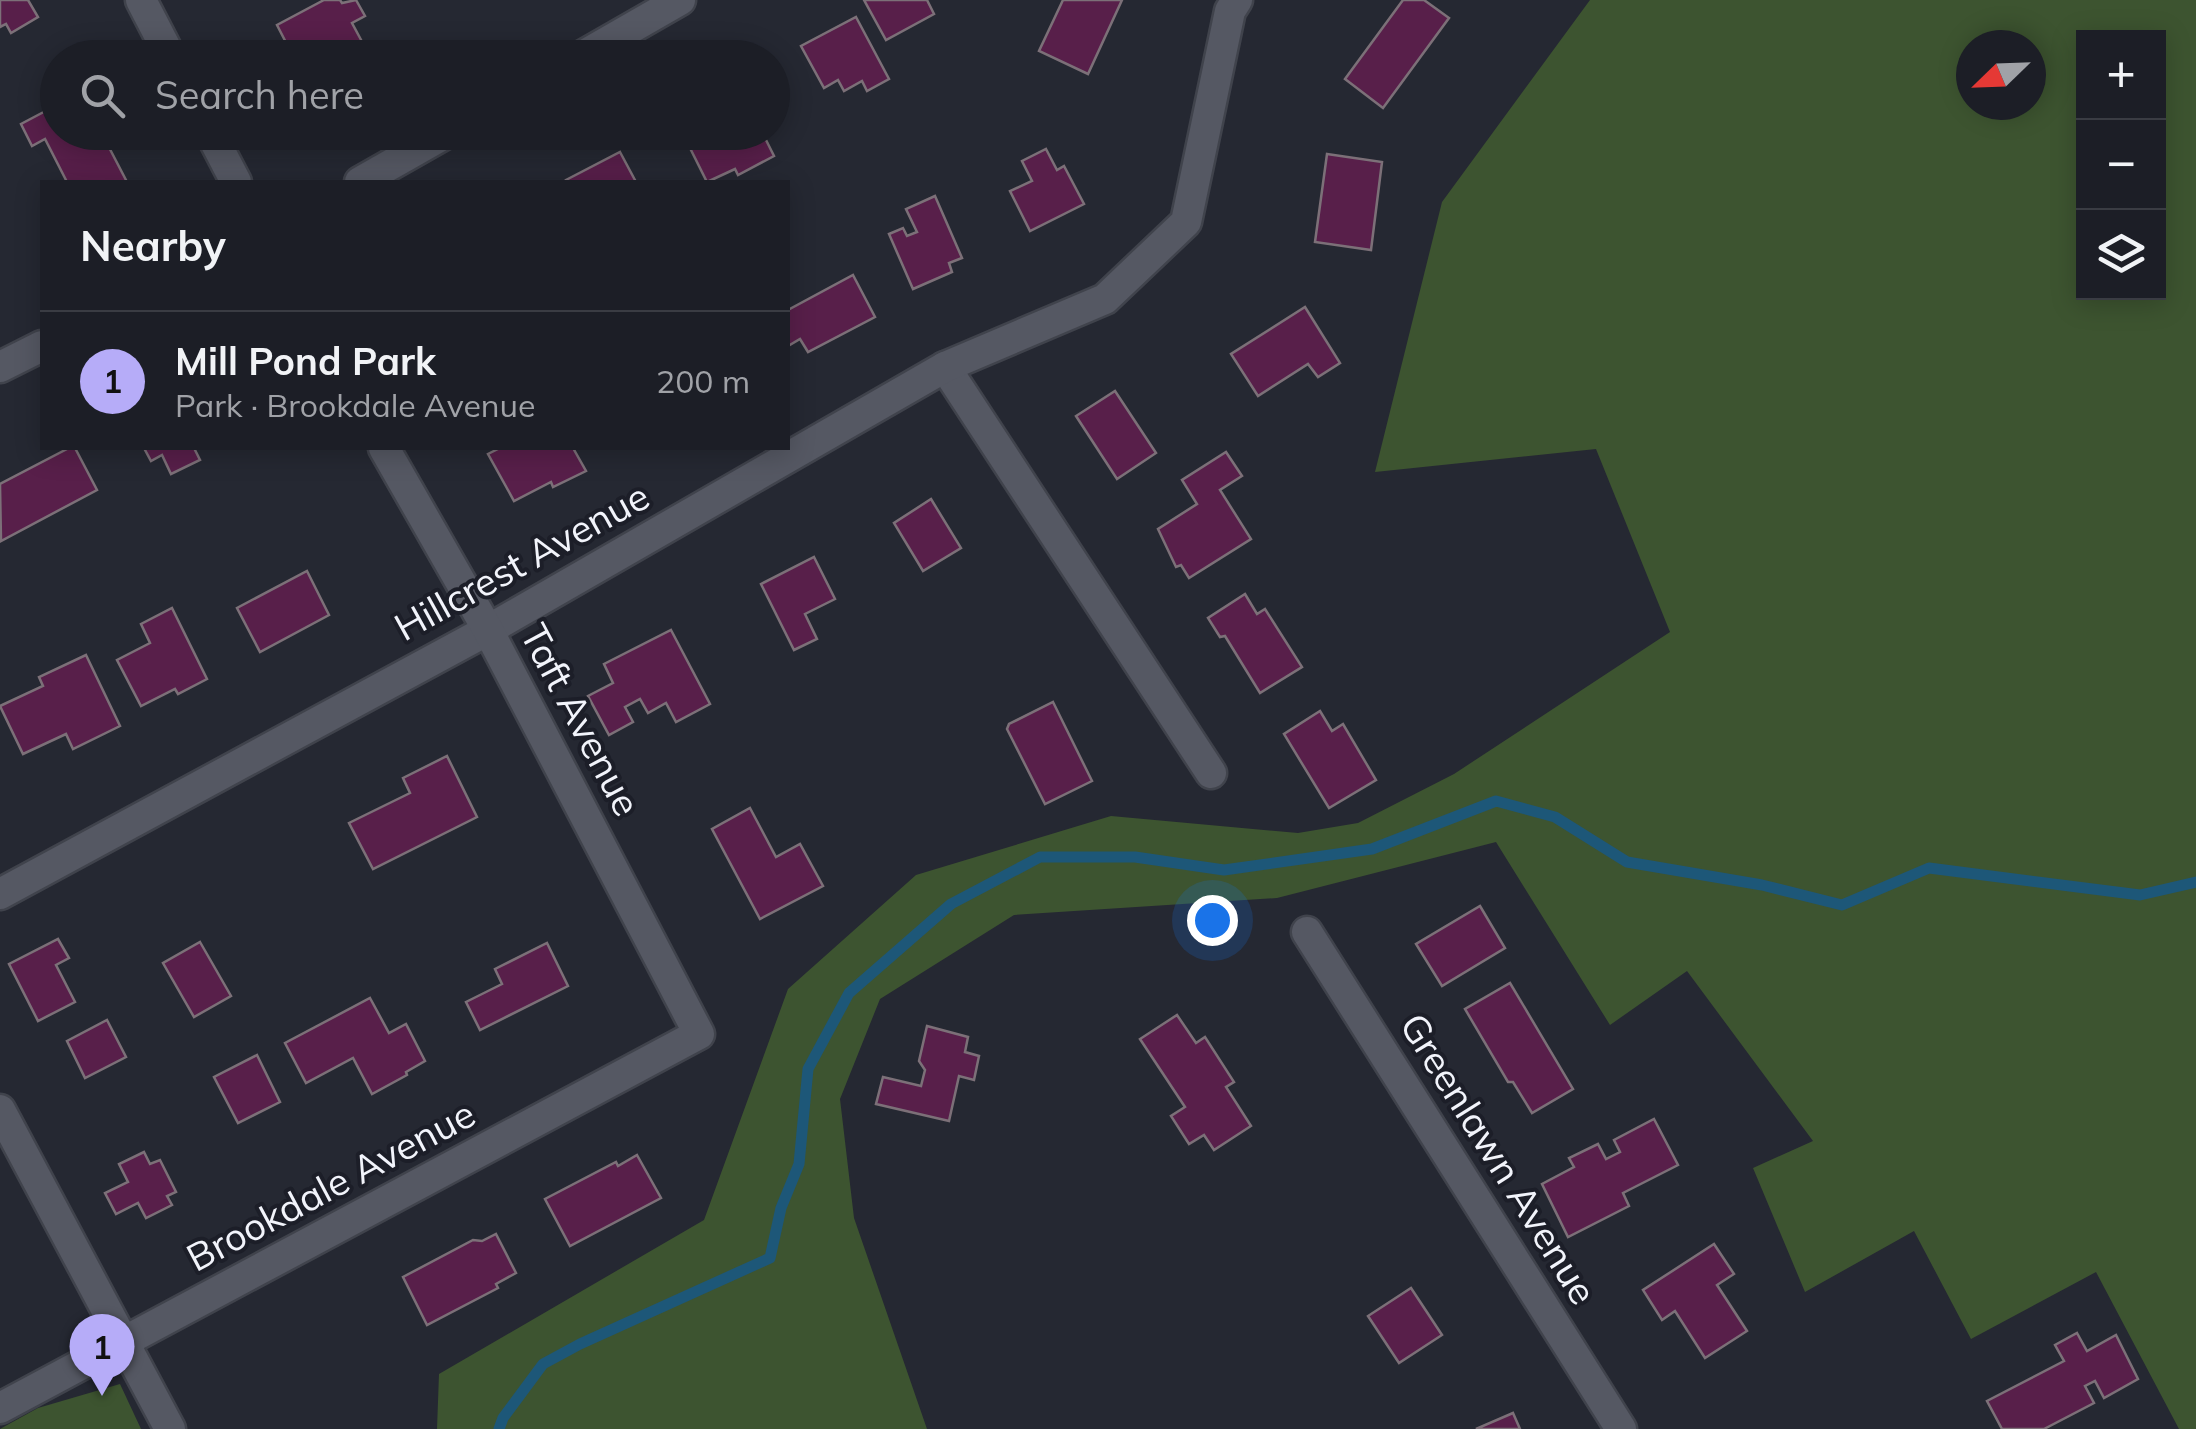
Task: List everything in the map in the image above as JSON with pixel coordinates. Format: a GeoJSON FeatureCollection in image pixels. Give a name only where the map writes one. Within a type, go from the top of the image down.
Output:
{"type":"FeatureCollection","features":[{"type":"Feature","properties":{"kind":"street"},"geometry":{"type":"LineString","coordinates":[[141,0],[162,40]]}},
{"type":"Feature","properties":{"kind":"street"},"geometry":{"type":"LineString","coordinates":[[610,40],[680,0]]}},
{"type":"Feature","properties":{"kind":"street","name":"Hillcrest Avenue"},"geometry":{"type":"LineString","coordinates":[[0,894],[488,630],[944,368],[1105,300],[1186,222],[1230,11],[1236,0]]}},
{"type":"Feature","properties":{"kind":"street"},"geometry":{"type":"LineString","coordinates":[[219,150],[235,180]]}},
{"type":"Feature","properties":{"kind":"street"},"geometry":{"type":"LineString","coordinates":[[364,180],[416,150]]}},
{"type":"Feature","properties":{"kind":"street"},"geometry":{"type":"LineString","coordinates":[[0,367],[40,347]]}},
{"type":"Feature","properties":{"kind":"street"},"geometry":{"type":"LineString","coordinates":[[944,368],[1212,773]]}},
{"type":"Feature","properties":{"kind":"street","name":"Taft Avenue"},"geometry":{"type":"LineString","coordinates":[[385,450],[488,630],[699,1034]]}},
{"type":"Feature","properties":{"kind":"street","name":"Greenlawn Avenue"},"geometry":{"type":"LineString","coordinates":[[1307,932],[1621,1429]]}},
{"type":"Feature","properties":{"kind":"street","name":"Brookdale Avenue"},"geometry":{"type":"LineString","coordinates":[[0,1408],[699,1034]]}},
{"type":"Feature","properties":{"kind":"street"},"geometry":{"type":"LineString","coordinates":[[0,1110],[170,1429]]}},
{"type":"Feature","properties":{"kind":"green space"},"geometry":{"type":"Polygon","coordinates":[[[1590,0],[2196,0],[2196,1429],[2179,1429],[2096,1272],[1971,1339],[1914,1231],[1805,1292],[1753,1168],[1813,1141],[1687,971],[1610,1025],[1496,842],[1277,898],[1014,915],[880,999],[840,1099],[854,1218],[927,1429],[437,1429],[439,1374],[704,1220],[788,989],[916,875],[1111,816],[1298,833],[1358,823],[1454,774],[1670,632],[1596,449],[1375,472],[1442,202],[1590,0]]]}},
{"type":"Feature","properties":{"kind":"green space"},"geometry":{"type":"Polygon","coordinates":[[[120,1384],[141,1429],[0,1429],[38,1408],[120,1384]]]}},
{"type":"Feature","properties":{"kind":"building"},"geometry":{"type":"Polygon","coordinates":[[[0,0],[28,0],[38,17],[11,33],[6,24],[0,27],[0,0]]]}},
{"type":"Feature","properties":{"kind":"building"},"geometry":{"type":"Polygon","coordinates":[[[324,0],[356,0],[365,16],[352,23],[361,40],[285,40],[277,25],[324,0]]]}},
{"type":"Feature","properties":{"kind":"building"},"geometry":{"type":"Polygon","coordinates":[[[864,0],[927,0],[934,14],[886,40],[864,0]]]}},
{"type":"Feature","properties":{"kind":"building"},"geometry":{"type":"Polygon","coordinates":[[[1063,0],[1122,0],[1088,74],[1039,51],[1063,0]]]}},
{"type":"Feature","properties":{"kind":"building"},"geometry":{"type":"Polygon","coordinates":[[[1403,0],[1424,0],[1449,18],[1383,108],[1345,79],[1403,0]]]}},
{"type":"Feature","properties":{"kind":"building"},"geometry":{"type":"Polygon","coordinates":[[[856,17],[889,79],[867,91],[862,81],[844,91],[838,80],[824,88],[801,46],[856,17]]]}},
{"type":"Feature","properties":{"kind":"building"},"geometry":{"type":"Polygon","coordinates":[[[40,114],[40,142],[32,146],[21,124],[40,114]]]}},
{"type":"Feature","properties":{"kind":"building"},"geometry":{"type":"Polygon","coordinates":[[[1046,149],[1057,170],[1064,166],[1084,204],[1030,231],[1010,191],[1032,181],[1022,161],[1046,149]]]}},
{"type":"Feature","properties":{"kind":"building"},"geometry":{"type":"Polygon","coordinates":[[[51,150],[110,150],[126,180],[66,180],[51,150]]]}},
{"type":"Feature","properties":{"kind":"building"},"geometry":{"type":"Polygon","coordinates":[[[691,150],[771,150],[774,156],[738,175],[735,169],[706,180],[691,150]]]}},
{"type":"Feature","properties":{"kind":"building"},"geometry":{"type":"Polygon","coordinates":[[[620,152],[635,180],[566,180],[620,152]]]}},
{"type":"Feature","properties":{"kind":"building"},"geometry":{"type":"Polygon","coordinates":[[[1327,154],[1382,162],[1371,250],[1315,242],[1327,154]]]}},
{"type":"Feature","properties":{"kind":"building"},"geometry":{"type":"Polygon","coordinates":[[[935,196],[962,258],[949,263],[952,272],[913,289],[889,234],[903,228],[907,236],[917,232],[906,209],[935,196]]]}},
{"type":"Feature","properties":{"kind":"building"},"geometry":{"type":"Polygon","coordinates":[[[853,275],[875,317],[808,352],[800,339],[790,345],[790,309],[853,275]]]}},
{"type":"Feature","properties":{"kind":"building"},"geometry":{"type":"Polygon","coordinates":[[[1305,307],[1340,363],[1318,377],[1308,364],[1258,396],[1231,354],[1305,307]]]}},
{"type":"Feature","properties":{"kind":"building"},"geometry":{"type":"Polygon","coordinates":[[[1115,391],[1156,453],[1117,479],[1076,416],[1115,391]]]}},
{"type":"Feature","properties":{"kind":"building"},"geometry":{"type":"Polygon","coordinates":[[[65,450],[76,450],[97,490],[1,541],[0,484],[65,450]]]}},
{"type":"Feature","properties":{"kind":"building"},"geometry":{"type":"Polygon","coordinates":[[[145,450],[195,450],[200,460],[171,474],[162,455],[151,461],[145,450]]]}},
{"type":"Feature","properties":{"kind":"building"},"geometry":{"type":"Polygon","coordinates":[[[496,450],[574,450],[586,471],[553,487],[551,482],[514,501],[488,454],[496,450]]]}},
{"type":"Feature","properties":{"kind":"building"},"geometry":{"type":"Polygon","coordinates":[[[1226,452],[1242,476],[1220,490],[1251,539],[1189,578],[1181,565],[1176,567],[1158,529],[1197,504],[1182,480],[1226,452]]]}},
{"type":"Feature","properties":{"kind":"building"},"geometry":{"type":"Polygon","coordinates":[[[931,499],[961,548],[923,571],[894,523],[931,499]]]}},
{"type":"Feature","properties":{"kind":"building"},"geometry":{"type":"Polygon","coordinates":[[[814,557],[835,599],[805,614],[817,639],[794,650],[761,584],[814,557]]]}},
{"type":"Feature","properties":{"kind":"building"},"geometry":{"type":"Polygon","coordinates":[[[307,571],[329,615],[260,652],[237,608],[307,571]]]}},
{"type":"Feature","properties":{"kind":"building"},"geometry":{"type":"Polygon","coordinates":[[[1245,594],[1257,614],[1265,609],[1302,667],[1260,693],[1225,636],[1220,637],[1208,618],[1245,594]]]}},
{"type":"Feature","properties":{"kind":"building"},"geometry":{"type":"Polygon","coordinates":[[[172,608],[207,679],[141,706],[117,660],[150,643],[141,624],[172,608]]]}},
{"type":"Feature","properties":{"kind":"building"},"geometry":{"type":"Polygon","coordinates":[[[671,630],[710,704],[676,722],[666,703],[648,713],[640,699],[625,707],[633,722],[609,735],[588,696],[613,683],[604,664],[671,630]]]}},
{"type":"Feature","properties":{"kind":"building"},"geometry":{"type":"Polygon","coordinates":[[[86,655],[120,726],[73,749],[66,734],[23,754],[0,706],[43,686],[39,677],[86,655]]]}},
{"type":"Feature","properties":{"kind":"building"},"geometry":{"type":"Polygon","coordinates":[[[1053,702],[1092,781],[1045,804],[1007,729],[1009,724],[1053,702]]]}},
{"type":"Feature","properties":{"kind":"building"},"geometry":{"type":"Polygon","coordinates":[[[1320,711],[1332,731],[1343,724],[1376,780],[1329,808],[1284,734],[1320,711]]]}},
{"type":"Feature","properties":{"kind":"building"},"geometry":{"type":"Polygon","coordinates":[[[447,756],[477,817],[373,869],[349,823],[410,793],[403,778],[447,756]]]}},
{"type":"Feature","properties":{"kind":"building"},"geometry":{"type":"Polygon","coordinates":[[[750,808],[776,857],[800,844],[823,886],[760,919],[712,829],[750,808]]]}},
{"type":"Feature","properties":{"kind":"building"},"geometry":{"type":"Polygon","coordinates":[[[1480,906],[1505,948],[1442,986],[1416,944],[1480,906]]]}},
{"type":"Feature","properties":{"kind":"building"},"geometry":{"type":"Polygon","coordinates":[[[58,939],[69,958],[56,965],[75,1002],[38,1021],[9,964],[58,939]]]}},
{"type":"Feature","properties":{"kind":"building"},"geometry":{"type":"Polygon","coordinates":[[[200,942],[231,996],[194,1017],[163,963],[200,942]]]}},
{"type":"Feature","properties":{"kind":"building"},"geometry":{"type":"Polygon","coordinates":[[[547,943],[568,986],[480,1030],[466,1002],[502,984],[495,969],[547,943]]]}},
{"type":"Feature","properties":{"kind":"building"},"geometry":{"type":"Polygon","coordinates":[[[1510,983],[1573,1089],[1532,1113],[1513,1082],[1508,1082],[1465,1009],[1510,983]]]}},
{"type":"Feature","properties":{"kind":"building"},"geometry":{"type":"Polygon","coordinates":[[[370,998],[389,1033],[406,1024],[425,1061],[372,1094],[353,1058],[306,1083],[285,1043],[370,998]]]}},
{"type":"Feature","properties":{"kind":"building"},"geometry":{"type":"Polygon","coordinates":[[[1177,1015],[1196,1043],[1205,1037],[1234,1082],[1226,1087],[1251,1126],[1214,1150],[1204,1135],[1189,1144],[1171,1116],[1185,1107],[1140,1039],[1177,1015]]]}},
{"type":"Feature","properties":{"kind":"building"},"geometry":{"type":"Polygon","coordinates":[[[107,1020],[126,1057],[85,1078],[67,1041],[107,1020]]]}},
{"type":"Feature","properties":{"kind":"building"},"geometry":{"type":"Polygon","coordinates":[[[927,1026],[968,1037],[965,1052],[979,1056],[974,1080],[959,1076],[949,1121],[876,1104],[883,1077],[921,1086],[925,1070],[919,1061],[927,1026]]]}},
{"type":"Feature","properties":{"kind":"building"},"geometry":{"type":"Polygon","coordinates":[[[257,1055],[280,1102],[238,1123],[214,1077],[257,1055]]]}},
{"type":"Feature","properties":{"kind":"building"},"geometry":{"type":"Polygon","coordinates":[[[1654,1119],[1678,1165],[1623,1193],[1629,1206],[1568,1237],[1542,1184],[1574,1167],[1569,1158],[1598,1144],[1606,1159],[1620,1152],[1614,1140],[1654,1119]]]}},
{"type":"Feature","properties":{"kind":"building"},"geometry":{"type":"Polygon","coordinates":[[[144,1152],[150,1164],[160,1160],[176,1192],[167,1196],[172,1205],[146,1218],[138,1203],[116,1214],[105,1193],[128,1182],[119,1164],[144,1152]]]}},
{"type":"Feature","properties":{"kind":"building"},"geometry":{"type":"Polygon","coordinates":[[[637,1155],[661,1198],[570,1246],[545,1199],[637,1155]]]}},
{"type":"Feature","properties":{"kind":"building"},"geometry":{"type":"Polygon","coordinates":[[[496,1234],[516,1273],[496,1284],[498,1288],[427,1325],[403,1277],[473,1240],[482,1241],[496,1234]]]}},
{"type":"Feature","properties":{"kind":"building"},"geometry":{"type":"Polygon","coordinates":[[[1714,1244],[1734,1274],[1717,1285],[1747,1331],[1705,1358],[1675,1311],[1662,1320],[1643,1290],[1714,1244]]]}},
{"type":"Feature","properties":{"kind":"building"},"geometry":{"type":"Polygon","coordinates":[[[1411,1288],[1442,1335],[1399,1363],[1368,1316],[1411,1288]]]}},
{"type":"Feature","properties":{"kind":"building"},"geometry":{"type":"Polygon","coordinates":[[[2077,1333],[2087,1351],[2116,1335],[2138,1379],[2104,1398],[2095,1381],[2085,1386],[2094,1403],[2044,1429],[2002,1429],[1987,1401],[2064,1361],[2055,1345],[2077,1333]]]}},
{"type":"Feature","properties":{"kind":"building"},"geometry":{"type":"Polygon","coordinates":[[[1513,1413],[1520,1429],[1476,1429],[1513,1413]]]}},
{"type":"Feature","properties":{"kind":"waterway"},"geometry":{"type":"LineString","coordinates":[[499,1429],[543,1364],[770,1258],[781,1208],[799,1164],[808,1069],[849,993],[951,904],[1040,857],[1135,857],[1224,870],[1372,849],[1496,801],[1555,817],[1627,862],[1762,885],[1842,905],[1929,868],[2140,895],[2196,882]]}},
{"type":"Feature","properties":{"kind":"place","name":"Mill Pond Park"},"geometry":{"type":"Point","coordinates":[102,1396]}}]}
